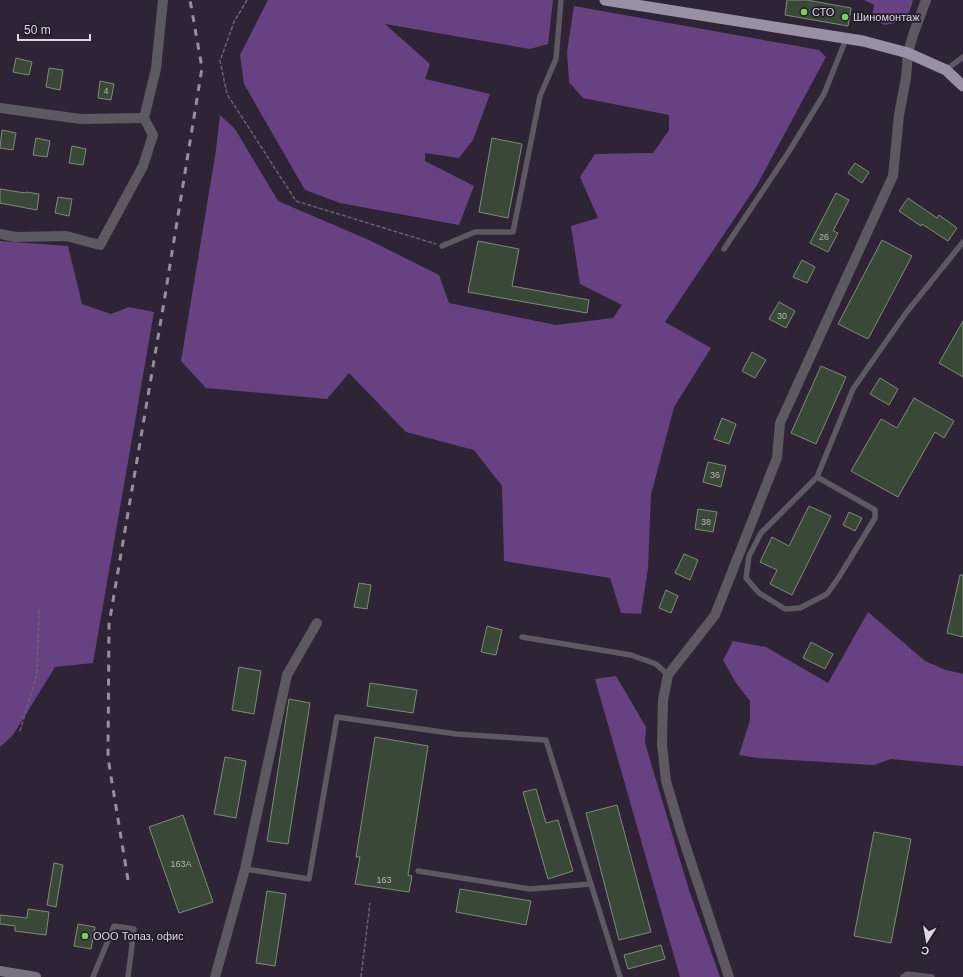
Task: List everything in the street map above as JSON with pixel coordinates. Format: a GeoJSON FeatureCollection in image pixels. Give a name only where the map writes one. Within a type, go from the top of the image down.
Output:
{"type":"FeatureCollection","features":[{"type":"Feature","properties":{"kind":"highway"},"geometry":{"type":"LineString","coordinates":[[605,0],[644,3],[863,41],[908,53],[946,70],[963,86]]}},
{"type":"Feature","properties":{"kind":"main road"},"geometry":{"type":"LineString","coordinates":[[0,971],[36,977]]}},
{"type":"Feature","properties":{"kind":"street"},"geometry":{"type":"LineString","coordinates":[[0,234],[15,237],[66,236],[100,245],[143,166],[153,135],[144,118],[156,69],[163,0]]}},
{"type":"Feature","properties":{"kind":"street"},"geometry":{"type":"LineString","coordinates":[[729,977],[681,832],[666,781],[662,744],[663,700],[668,675],[715,615],[777,458],[780,423],[893,176],[899,115],[906,78],[908,53],[926,0]]}},
{"type":"Feature","properties":{"kind":"street"},"geometry":{"type":"LineString","coordinates":[[0,108],[82,119],[144,118]]}},
{"type":"Feature","properties":{"kind":"street"},"geometry":{"type":"LineString","coordinates":[[216,977],[245,869],[287,675],[317,623]]}},
{"type":"Feature","properties":{"kind":"lane"},"geometry":{"type":"LineString","coordinates":[[442,246],[475,232],[513,232],[540,96],[556,59],[561,0]]}},
{"type":"Feature","properties":{"kind":"lane"},"geometry":{"type":"LineString","coordinates":[[724,249],[788,153],[824,94],[846,39]]}},
{"type":"Feature","properties":{"kind":"lane"},"geometry":{"type":"LineString","coordinates":[[946,70],[963,57]]}},
{"type":"Feature","properties":{"kind":"lane"},"geometry":{"type":"LineString","coordinates":[[817,477],[875,510],[875,518],[827,594],[800,608],[785,609],[759,592],[746,578],[749,556],[761,533],[817,477],[853,389],[906,313],[963,242]]}},
{"type":"Feature","properties":{"kind":"lane"},"geometry":{"type":"LineString","coordinates":[[522,637],[631,655],[656,664],[668,675]]}},
{"type":"Feature","properties":{"kind":"lane"},"geometry":{"type":"LineString","coordinates":[[245,869],[309,878],[337,717],[456,734],[546,740],[620,977]]}},
{"type":"Feature","properties":{"kind":"lane"},"geometry":{"type":"LineString","coordinates":[[418,871],[530,889],[590,884]]}},
{"type":"Feature","properties":{"kind":"lane"},"geometry":{"type":"LineString","coordinates":[[93,977],[114,926],[134,929],[128,977]]}},
{"type":"Feature","properties":{"kind":"lane"},"geometry":{"type":"LineString","coordinates":[[903,977],[907,974],[932,977]]}},
{"type":"Feature","properties":{"kind":"path"},"geometry":{"type":"LineString","coordinates":[[247,0],[234,22],[220,61],[227,94],[296,200],[442,246]]}},
{"type":"Feature","properties":{"kind":"path"},"geometry":{"type":"LineString","coordinates":[[20,731],[37,674],[39,609]]}},
{"type":"Feature","properties":{"kind":"path"},"geometry":{"type":"LineString","coordinates":[[361,977],[370,903]]}},
{"type":"Feature","properties":{"kind":"shaded area"},"geometry":{"type":"Polygon","coordinates":[[[268,0],[553,0],[548,44],[530,49],[385,24],[430,64],[425,79],[490,94],[473,140],[459,158],[425,153],[425,161],[474,186],[459,225],[340,203],[305,190],[244,84],[240,55],[268,0]]]}},
{"type":"Feature","properties":{"kind":"shaded area"},"geometry":{"type":"Polygon","coordinates":[[[864,0],[913,0],[907,15],[904,18],[896,23],[884,25],[872,16],[874,5],[864,0]]]}},
{"type":"Feature","properties":{"kind":"shaded area"},"geometry":{"type":"Polygon","coordinates":[[[574,6],[819,50],[826,57],[757,185],[665,322],[711,348],[674,407],[651,495],[648,568],[641,614],[621,613],[610,578],[504,561],[502,486],[474,450],[406,432],[349,373],[327,399],[206,388],[181,361],[216,150],[220,115],[235,129],[278,201],[369,240],[439,275],[449,303],[556,325],[613,318],[622,305],[580,284],[571,226],[598,218],[580,177],[595,154],[653,153],[669,130],[669,115],[583,98],[569,82],[567,52],[574,6]]]}},
{"type":"Feature","properties":{"kind":"shaded area"},"geometry":{"type":"Polygon","coordinates":[[[0,241],[68,246],[82,304],[111,314],[129,307],[154,312],[93,663],[55,667],[13,735],[0,747],[0,241]]]}},
{"type":"Feature","properties":{"kind":"shaded area"},"geometry":{"type":"Polygon","coordinates":[[[868,612],[925,661],[946,670],[963,674],[963,766],[891,759],[874,765],[757,758],[739,755],[750,720],[750,701],[736,683],[723,660],[733,641],[766,647],[828,683],[868,612]]]}},
{"type":"Feature","properties":{"kind":"shaded area"},"geometry":{"type":"Polygon","coordinates":[[[616,676],[646,727],[645,743],[688,887],[720,977],[680,977],[595,679],[616,676]]]}},
{"type":"Feature","properties":{"kind":"building"},"geometry":{"type":"Polygon","coordinates":[[[787,0],[807,0],[851,8],[848,26],[785,15],[787,0]]]}},
{"type":"Feature","properties":{"kind":"building"},"geometry":{"type":"Polygon","coordinates":[[[16,58],[32,62],[29,75],[13,72],[16,58]]]}},
{"type":"Feature","properties":{"kind":"building"},"geometry":{"type":"Polygon","coordinates":[[[49,68],[63,70],[60,90],[46,87],[49,68]]]}},
{"type":"Feature","properties":{"kind":"building"},"geometry":{"type":"Polygon","coordinates":[[[100,81],[114,84],[111,100],[98,98],[100,81]]]}},
{"type":"Feature","properties":{"kind":"building"},"geometry":{"type":"Polygon","coordinates":[[[2,130],[16,133],[13,150],[0,148],[2,130]]]}},
{"type":"Feature","properties":{"kind":"building"},"geometry":{"type":"Polygon","coordinates":[[[36,138],[50,141],[47,157],[33,155],[36,138]]]}},
{"type":"Feature","properties":{"kind":"building"},"geometry":{"type":"Polygon","coordinates":[[[492,138],[522,144],[508,218],[479,212],[492,138]]]}},
{"type":"Feature","properties":{"kind":"building"},"geometry":{"type":"Polygon","coordinates":[[[72,146],[86,149],[83,165],[69,163],[72,146]]]}},
{"type":"Feature","properties":{"kind":"building"},"geometry":{"type":"Polygon","coordinates":[[[855,163],[869,172],[862,183],[848,173],[855,163]]]}},
{"type":"Feature","properties":{"kind":"building"},"geometry":{"type":"Polygon","coordinates":[[[0,189],[39,194],[37,210],[0,203],[0,189]]]}},
{"type":"Feature","properties":{"kind":"building"},"geometry":{"type":"Polygon","coordinates":[[[836,193],[849,200],[833,231],[838,233],[828,252],[810,243],[836,193]]]}},
{"type":"Feature","properties":{"kind":"building"},"geometry":{"type":"Polygon","coordinates":[[[58,197],[72,199],[69,216],[55,213],[58,197]]]}},
{"type":"Feature","properties":{"kind":"building"},"geometry":{"type":"Polygon","coordinates":[[[908,198],[937,218],[939,215],[957,228],[948,241],[922,224],[921,226],[899,211],[908,198]]]}},
{"type":"Feature","properties":{"kind":"building"},"geometry":{"type":"Polygon","coordinates":[[[882,240],[912,256],[868,339],[838,324],[882,240]]]}},
{"type":"Feature","properties":{"kind":"building"},"geometry":{"type":"Polygon","coordinates":[[[478,241],[519,249],[512,286],[589,300],[587,313],[468,292],[478,241]]]}},
{"type":"Feature","properties":{"kind":"building"},"geometry":{"type":"Polygon","coordinates":[[[802,260],[815,267],[807,283],[793,277],[802,260]]]}},
{"type":"Feature","properties":{"kind":"building"},"geometry":{"type":"Polygon","coordinates":[[[779,302],[795,311],[786,328],[769,319],[779,302]]]}},
{"type":"Feature","properties":{"kind":"building"},"geometry":{"type":"Polygon","coordinates":[[[963,321],[963,377],[939,363],[963,321]]]}},
{"type":"Feature","properties":{"kind":"building"},"geometry":{"type":"Polygon","coordinates":[[[752,352],[766,360],[755,378],[742,371],[752,352]]]}},
{"type":"Feature","properties":{"kind":"building"},"geometry":{"type":"Polygon","coordinates":[[[821,366],[846,377],[816,444],[791,433],[821,366]]]}},
{"type":"Feature","properties":{"kind":"building"},"geometry":{"type":"Polygon","coordinates":[[[880,378],[898,389],[889,405],[870,394],[880,378]]]}},
{"type":"Feature","properties":{"kind":"building"},"geometry":{"type":"Polygon","coordinates":[[[914,398],[954,421],[944,438],[935,432],[898,497],[851,471],[881,419],[897,428],[914,398]]]}},
{"type":"Feature","properties":{"kind":"building"},"geometry":{"type":"Polygon","coordinates":[[[722,418],[736,424],[729,444],[714,439],[722,418]]]}},
{"type":"Feature","properties":{"kind":"building"},"geometry":{"type":"Polygon","coordinates":[[[708,462],[726,466],[721,487],[703,482],[708,462]]]}},
{"type":"Feature","properties":{"kind":"building"},"geometry":{"type":"Polygon","coordinates":[[[809,506],[831,516],[792,595],[770,584],[777,570],[760,562],[772,537],[789,546],[809,506]]]}},
{"type":"Feature","properties":{"kind":"building"},"geometry":{"type":"Polygon","coordinates":[[[698,509],[717,512],[713,532],[695,529],[698,509]]]}},
{"type":"Feature","properties":{"kind":"building"},"geometry":{"type":"Polygon","coordinates":[[[849,512],[862,518],[855,531],[843,525],[849,512]]]}},
{"type":"Feature","properties":{"kind":"building"},"geometry":{"type":"Polygon","coordinates":[[[684,554],[698,560],[690,580],[675,573],[684,554]]]}},
{"type":"Feature","properties":{"kind":"building"},"geometry":{"type":"Polygon","coordinates":[[[960,575],[963,575],[963,637],[947,633],[960,575]]]}},
{"type":"Feature","properties":{"kind":"building"},"geometry":{"type":"Polygon","coordinates":[[[359,583],[371,585],[367,609],[354,607],[359,583]]]}},
{"type":"Feature","properties":{"kind":"building"},"geometry":{"type":"Polygon","coordinates":[[[666,590],[678,596],[671,613],[659,608],[666,590]]]}},
{"type":"Feature","properties":{"kind":"building"},"geometry":{"type":"Polygon","coordinates":[[[487,626],[502,630],[496,655],[481,652],[487,626]]]}},
{"type":"Feature","properties":{"kind":"building"},"geometry":{"type":"Polygon","coordinates":[[[811,642],[833,654],[825,669],[803,658],[811,642]]]}},
{"type":"Feature","properties":{"kind":"building"},"geometry":{"type":"Polygon","coordinates":[[[239,667],[261,671],[254,714],[232,710],[239,667]]]}},
{"type":"Feature","properties":{"kind":"building"},"geometry":{"type":"Polygon","coordinates":[[[370,683],[417,690],[413,713],[367,706],[370,683]]]}},
{"type":"Feature","properties":{"kind":"building"},"geometry":{"type":"Polygon","coordinates":[[[289,699],[310,703],[288,844],[267,841],[289,699]]]}},
{"type":"Feature","properties":{"kind":"building"},"geometry":{"type":"Polygon","coordinates":[[[375,737],[428,746],[408,875],[412,876],[409,892],[355,884],[360,857],[356,857],[375,737]]]}},
{"type":"Feature","properties":{"kind":"building"},"geometry":{"type":"Polygon","coordinates":[[[225,757],[246,761],[236,818],[214,814],[225,757]]]}},
{"type":"Feature","properties":{"kind":"building"},"geometry":{"type":"Polygon","coordinates":[[[536,789],[546,823],[558,820],[573,871],[548,879],[523,792],[536,789]]]}},
{"type":"Feature","properties":{"kind":"building"},"geometry":{"type":"Polygon","coordinates":[[[617,805],[651,932],[619,940],[586,813],[617,805]]]}},
{"type":"Feature","properties":{"kind":"building"},"geometry":{"type":"Polygon","coordinates":[[[183,815],[213,902],[179,913],[149,827],[183,815]]]}},
{"type":"Feature","properties":{"kind":"building"},"geometry":{"type":"Polygon","coordinates":[[[874,832],[911,839],[891,943],[854,936],[874,832]]]}},
{"type":"Feature","properties":{"kind":"building"},"geometry":{"type":"Polygon","coordinates":[[[54,863],[63,865],[56,907],[47,905],[54,863]]]}},
{"type":"Feature","properties":{"kind":"building"},"geometry":{"type":"Polygon","coordinates":[[[460,889],[531,901],[526,925],[456,912],[460,889]]]}},
{"type":"Feature","properties":{"kind":"building"},"geometry":{"type":"Polygon","coordinates":[[[267,891],[286,894],[275,966],[256,963],[267,891]]]}},
{"type":"Feature","properties":{"kind":"building"},"geometry":{"type":"Polygon","coordinates":[[[28,909],[49,912],[46,935],[15,931],[15,926],[0,924],[0,915],[27,918],[28,909]]]}},
{"type":"Feature","properties":{"kind":"building","name":"ООО Топаз, офис"},"geometry":{"type":"Polygon","coordinates":[[[78,924],[95,927],[91,949],[74,946],[78,924]]]}},
{"type":"Feature","properties":{"kind":"building"},"geometry":{"type":"Polygon","coordinates":[[[661,945],[665,959],[628,969],[624,955],[661,945]]]}},
{"type":"Feature","properties":{"kind":"railway"},"geometry":{"type":"LineString","coordinates":[[128,880],[108,758],[109,624],[202,68],[190,0]]}},
{"type":"Feature","properties":{"kind":"place","name":"СТО"},"geometry":{"type":"Point","coordinates":[804,12]}},
{"type":"Feature","properties":{"kind":"place","name":"Шиномонтаж"},"geometry":{"type":"Point","coordinates":[845,17]}},
{"type":"Feature","properties":{"kind":"place","name":"ООО Топаз, офис"},"geometry":{"type":"Point","coordinates":[85,936]}}]}
